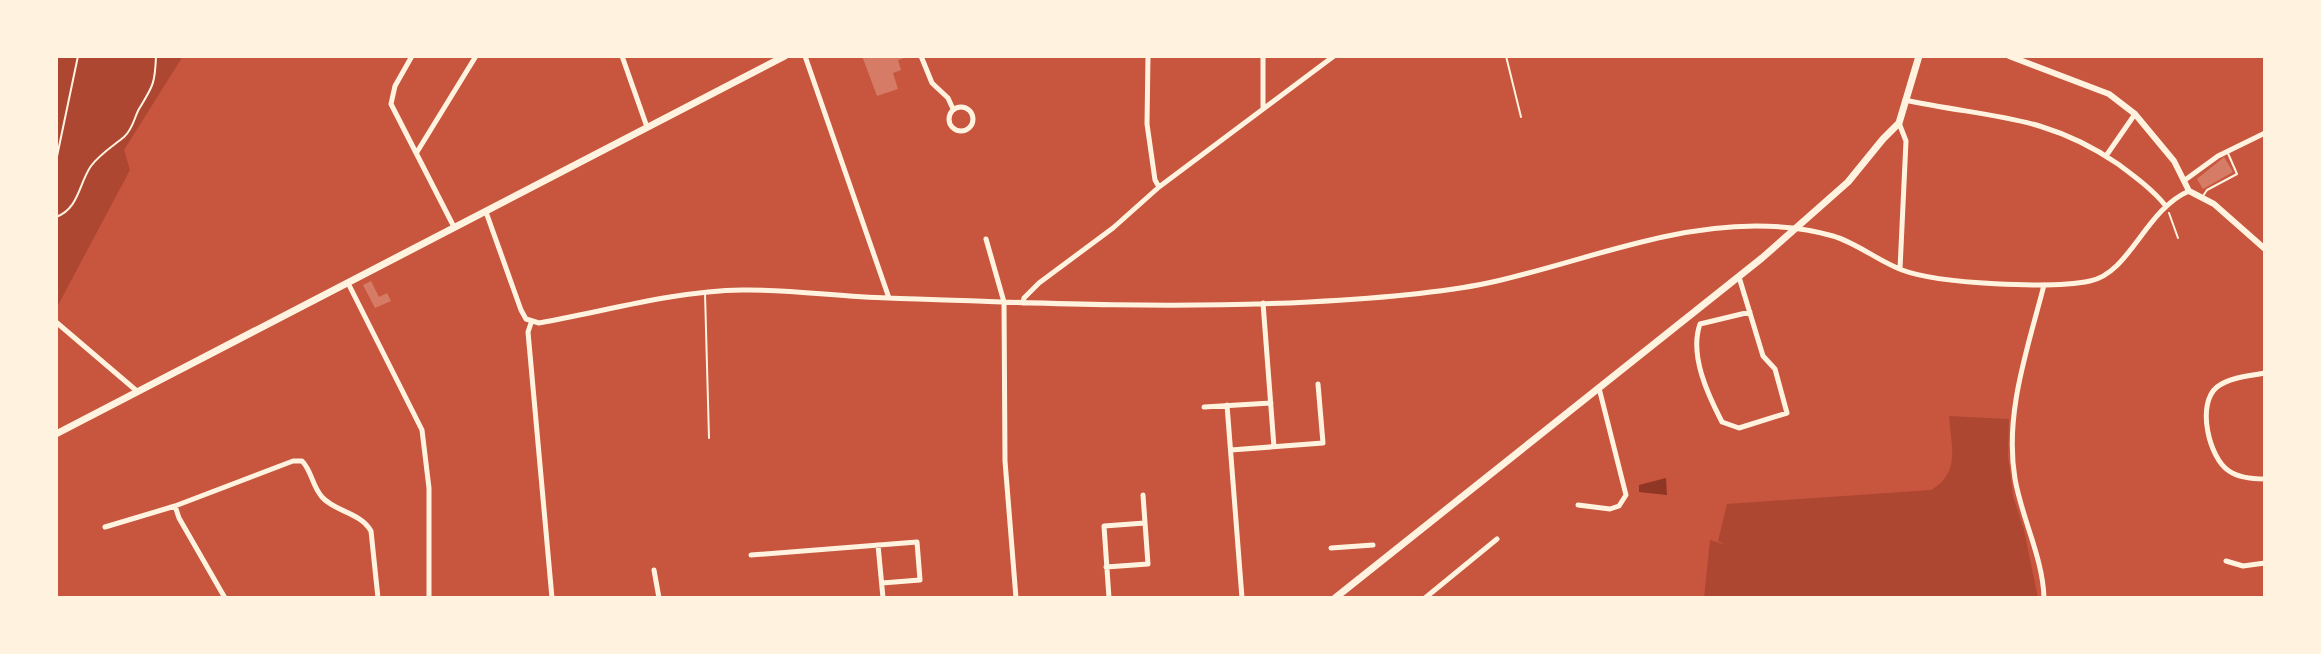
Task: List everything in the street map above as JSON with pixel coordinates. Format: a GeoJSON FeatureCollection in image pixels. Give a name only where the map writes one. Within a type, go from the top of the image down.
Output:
{"type":"FeatureCollection","features":[{"type":"Feature","properties":{"kind":"main road"},"geometry":{"type":"LineString","coordinates":[[56,434],[785,56]]}},
{"type":"Feature","properties":{"kind":"main road"},"geometry":{"type":"LineString","coordinates":[[1335,598],[1797,229],[1848,182],[1899,123],[1919,56]]}},
{"type":"Feature","properties":{"kind":"street"},"geometry":{"type":"LineString","coordinates":[[412,56],[395,86],[391,104],[455,228]]}},
{"type":"Feature","properties":{"kind":"street"},"geometry":{"type":"LineString","coordinates":[[416,153],[476,56]]}},
{"type":"Feature","properties":{"kind":"street"},"geometry":{"type":"LineString","coordinates":[[622,56],[647,127]]}},
{"type":"Feature","properties":{"kind":"street"},"geometry":{"type":"LineString","coordinates":[[805,56],[889,298]]}},
{"type":"Feature","properties":{"kind":"street"},"geometry":{"type":"LineString","coordinates":[[921,56],[932,83],[948,98],[953,109],[949,121],[953,128],[961,131],[968,128],[973,122],[971,111],[960,106],[953,109]]}},
{"type":"Feature","properties":{"kind":"street"},"geometry":{"type":"LineString","coordinates":[[1148,56],[1147,124],[1155,180],[1159,187]]}},
{"type":"Feature","properties":{"kind":"street"},"geometry":{"type":"LineString","coordinates":[[1263,56],[1263,108]]}},
{"type":"Feature","properties":{"kind":"street"},"geometry":{"type":"LineString","coordinates":[[1023,303],[1039,283],[1113,228],[1159,187],[1334,56]]}},
{"type":"Feature","properties":{"kind":"street"},"geometry":{"type":"LineString","coordinates":[[2009,56],[2109,94],[2135,114],[2174,161],[2189,191],[2202,197],[2265,249]]}},
{"type":"Feature","properties":{"kind":"street"},"geometry":{"type":"LineString","coordinates":[[1905,99],[2038,124],[2068,135],[2133,175],[2165,205]]}},
{"type":"Feature","properties":{"kind":"street"},"geometry":{"type":"LineString","coordinates":[[2106,156],[2135,114]]}},
{"type":"Feature","properties":{"kind":"street"},"geometry":{"type":"LineString","coordinates":[[1899,123],[1906,141],[1900,269]]}},
{"type":"Feature","properties":{"kind":"street"},"geometry":{"type":"LineString","coordinates":[[2185,180],[2227,151],[2265,133]]}},
{"type":"Feature","properties":{"kind":"street"},"geometry":{"type":"LineString","coordinates":[[531,323],[705,292],[782,290],[1023,303],[1263,303],[1376,296],[1492,282],[1633,244],[1721,227],[1751,226],[1797,229],[1834,236],[1900,269],[1923,276],[2044,285],[2092,281],[2105,276],[2165,205],[2189,191]]}},
{"type":"Feature","properties":{"kind":"street"},"geometry":{"type":"LineString","coordinates":[[486,212],[521,310],[531,323]]}},
{"type":"Feature","properties":{"kind":"street"},"geometry":{"type":"LineString","coordinates":[[986,239],[1004,302],[1005,461],[1016,598]]}},
{"type":"Feature","properties":{"kind":"street"},"geometry":{"type":"LineString","coordinates":[[1739,276],[1750,312],[1763,356],[1775,369],[1787,413],[1739,428],[1722,422],[1704,386],[1697,333],[1700,324],[1750,312]]}},
{"type":"Feature","properties":{"kind":"street"},"geometry":{"type":"LineString","coordinates":[[348,283],[422,430],[429,488],[429,598]]}},
{"type":"Feature","properties":{"kind":"street"},"geometry":{"type":"LineString","coordinates":[[2044,285],[2013,419],[2016,480],[2044,579],[2044,598]]}},
{"type":"Feature","properties":{"kind":"street"},"geometry":{"type":"LineString","coordinates":[[1263,303],[1274,447]]}},
{"type":"Feature","properties":{"kind":"street"},"geometry":{"type":"LineString","coordinates":[[56,322],[138,392]]}},
{"type":"Feature","properties":{"kind":"street"},"geometry":{"type":"LineString","coordinates":[[531,323],[528,332],[552,598]]}},
{"type":"Feature","properties":{"kind":"street"},"geometry":{"type":"LineString","coordinates":[[2265,373],[2217,387],[2206,408],[2213,447],[2224,467],[2239,476],[2265,479]]}},
{"type":"Feature","properties":{"kind":"street"},"geometry":{"type":"LineString","coordinates":[[1231,450],[1323,443],[1318,384]]}},
{"type":"Feature","properties":{"kind":"street"},"geometry":{"type":"LineString","coordinates":[[1578,505],[1610,509],[1619,506],[1626,495],[1599,387]]}},
{"type":"Feature","properties":{"kind":"street"},"geometry":{"type":"LineString","coordinates":[[1204,407],[1271,403]]}},
{"type":"Feature","properties":{"kind":"street"},"geometry":{"type":"LineString","coordinates":[[1227,405],[1242,598]]}},
{"type":"Feature","properties":{"kind":"street"},"geometry":{"type":"LineString","coordinates":[[105,527],[175,506],[293,461],[302,461],[309,468],[321,496],[366,522],[371,531],[378,598]]}},
{"type":"Feature","properties":{"kind":"street"},"geometry":{"type":"LineString","coordinates":[[1106,567],[1148,564],[1143,495]]}},
{"type":"Feature","properties":{"kind":"street"},"geometry":{"type":"LineString","coordinates":[[175,506],[225,598]]}},
{"type":"Feature","properties":{"kind":"street"},"geometry":{"type":"LineString","coordinates":[[1109,598],[1104,526],[1145,523]]}},
{"type":"Feature","properties":{"kind":"street"},"geometry":{"type":"LineString","coordinates":[[1425,598],[1497,539]]}},
{"type":"Feature","properties":{"kind":"street"},"geometry":{"type":"LineString","coordinates":[[751,555],[917,542],[920,580],[882,583]]}},
{"type":"Feature","properties":{"kind":"street"},"geometry":{"type":"LineString","coordinates":[[878,545],[883,598]]}},
{"type":"Feature","properties":{"kind":"street"},"geometry":{"type":"LineString","coordinates":[[1331,548],[1373,545]]}},
{"type":"Feature","properties":{"kind":"street"},"geometry":{"type":"LineString","coordinates":[[2226,561],[2243,566],[2265,563]]}},
{"type":"Feature","properties":{"kind":"street"},"geometry":{"type":"LineString","coordinates":[[654,570],[659,598]]}},
{"type":"Feature","properties":{"kind":"lane"},"geometry":{"type":"LineString","coordinates":[[1506,56],[1521,117]]}},
{"type":"Feature","properties":{"kind":"lane"},"geometry":{"type":"LineString","coordinates":[[2202,197],[2207,190],[2237,174],[2227,151]]}},
{"type":"Feature","properties":{"kind":"lane"},"geometry":{"type":"LineString","coordinates":[[705,292],[709,438]]}},
{"type":"Feature","properties":{"kind":"path"},"geometry":{"type":"LineString","coordinates":[[56,161],[78,56]]}},
{"type":"Feature","properties":{"kind":"path"},"geometry":{"type":"LineString","coordinates":[[56,217],[75,202],[90,167],[113,143],[125,136],[133,124],[155,80],[156,56]]}},
{"type":"Feature","properties":{"kind":"path"},"geometry":{"type":"LineString","coordinates":[[2165,205],[2178,238]]}},
{"type":"Feature","properties":{"kind":"shaded area"},"geometry":{"type":"Polygon","coordinates":[[[56,56],[183,56],[124,150],[130,170],[56,309],[56,56]]]}},
{"type":"Feature","properties":{"kind":"shaded area"},"geometry":{"type":"Polygon","coordinates":[[[1949,416],[2009,419],[2008,456],[2013,496],[2024,530],[2038,598],[1704,598],[1710,540],[1726,545],[1718,541],[1727,504],[1931,490],[1947,475],[1950,467],[1949,416]]]}},
{"type":"Feature","properties":{"kind":"shaded area"},"geometry":{"type":"Polygon","coordinates":[[[1666,478],[1667,495],[1639,492],[1639,485],[1666,478]]]}},
{"type":"Feature","properties":{"kind":"building"},"geometry":{"type":"Polygon","coordinates":[[[862,56],[910,56],[898,60],[901,70],[893,73],[898,89],[877,96],[862,56]]]}},
{"type":"Feature","properties":{"kind":"building"},"geometry":{"type":"Polygon","coordinates":[[[2224,157],[2233,172],[2203,189],[2197,179],[2224,157]]]}},
{"type":"Feature","properties":{"kind":"building"},"geometry":{"type":"Polygon","coordinates":[[[371,281],[379,297],[387,293],[391,301],[375,308],[363,285],[371,281]]]}}]}
